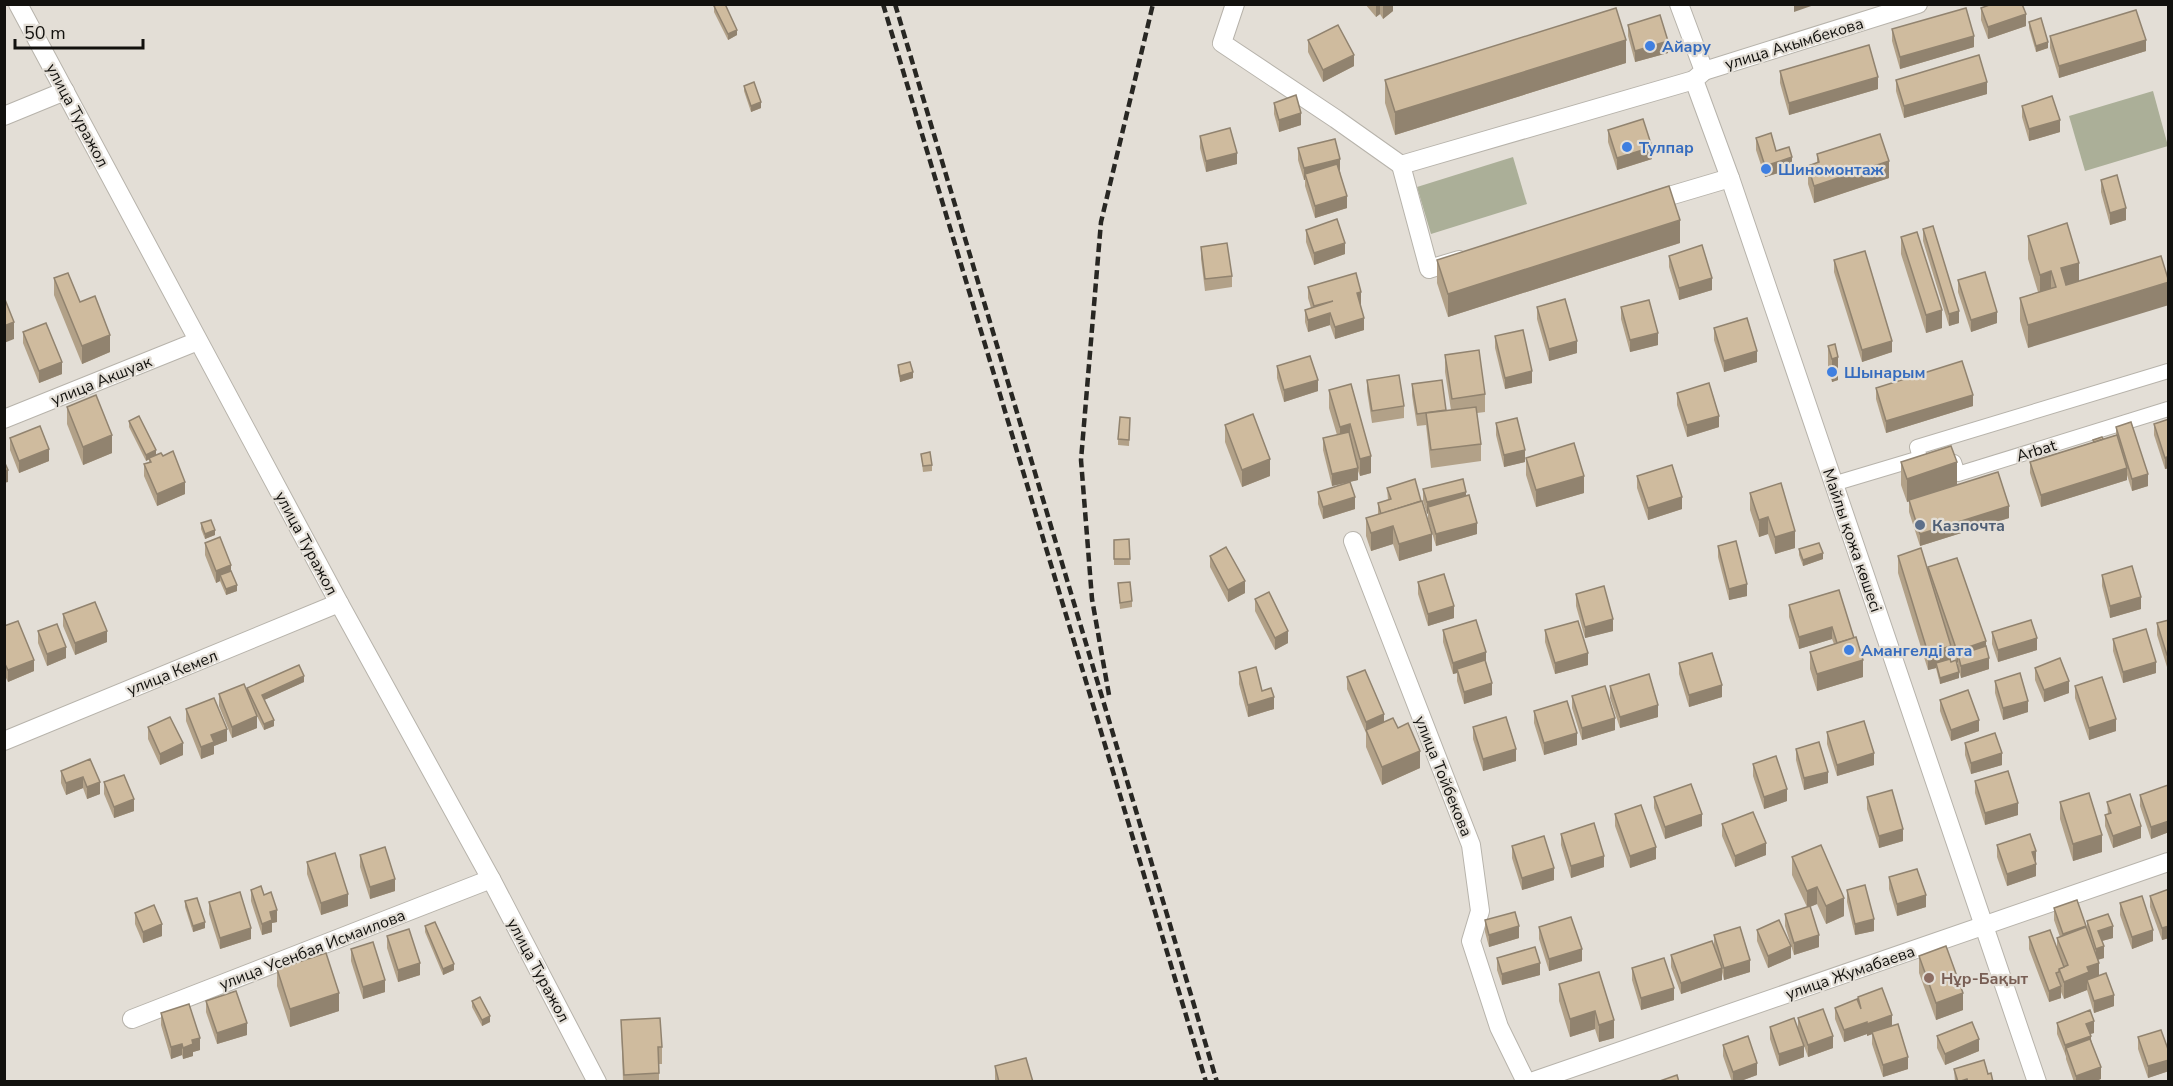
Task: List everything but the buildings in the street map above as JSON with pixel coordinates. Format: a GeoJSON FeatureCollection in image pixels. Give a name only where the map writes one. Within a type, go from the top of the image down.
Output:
{"type":"FeatureCollection","features":[{"type":"Feature","properties":{"kind":"street","name":"улица Туражол"},"geometry":{"type":"LineString","coordinates":[[18,4],[339,603],[491,879],[597,1082]]}},
{"type":"Feature","properties":{"kind":"street"},"geometry":{"type":"LineString","coordinates":[[1235,4],[1222,43],[1336,118],[1401,165],[1430,268],[1474,255]]}},
{"type":"Feature","properties":{"kind":"street","name":"Майлы қожа көшесі"},"geometry":{"type":"LineString","coordinates":[[1679,4],[1730,178],[2037,1082]]}},
{"type":"Feature","properties":{"kind":"street","name":"улица Акымбекова"},"geometry":{"type":"LineString","coordinates":[[1401,165],[1699,75],[1918,4]]}},
{"type":"Feature","properties":{"kind":"street"},"geometry":{"type":"LineString","coordinates":[[4,116],[65,91]]}},
{"type":"Feature","properties":{"kind":"street"},"geometry":{"type":"LineString","coordinates":[[1630,208],[1730,178]]}},
{"type":"Feature","properties":{"kind":"street","name":"улица Акшуак"},"geometry":{"type":"LineString","coordinates":[[4,418],[198,341]]}},
{"type":"Feature","properties":{"kind":"street"},"geometry":{"type":"LineString","coordinates":[[1926,466],[1917,447],[2169,371]]}},
{"type":"Feature","properties":{"kind":"street","name":"Arbat"},"geometry":{"type":"LineString","coordinates":[[1833,484],[1954,462],[1958,474],[2169,409]]}},
{"type":"Feature","properties":{"kind":"street","name":"улица Тойбекова"},"geometry":{"type":"LineString","coordinates":[[1353,541],[1471,845],[1480,911],[1471,940],[1499,1027],[1526,1082]]}},
{"type":"Feature","properties":{"kind":"street","name":"улица Кемел"},"geometry":{"type":"LineString","coordinates":[[4,741],[339,603]]}},
{"type":"Feature","properties":{"kind":"street","name":"улица Жумабаева"},"geometry":{"type":"LineString","coordinates":[[1531,1082],[2169,862]]}},
{"type":"Feature","properties":{"kind":"street","name":"улица Усенбая Исмаилова"},"geometry":{"type":"LineString","coordinates":[[132,1019],[491,879]]}},
{"type":"Feature","properties":{"kind":"green space"},"geometry":{"type":"Polygon","coordinates":[[[2153,91],[2168,146],[2085,171],[2069,116],[2153,91]]]}},
{"type":"Feature","properties":{"kind":"green space"},"geometry":{"type":"Polygon","coordinates":[[[1513,157],[1527,204],[1431,234],[1417,187],[1513,157]]]}},
{"type":"Feature","properties":{"kind":"railway"},"geometry":{"type":"LineString","coordinates":[[883,4],[1206,1082]]}},
{"type":"Feature","properties":{"kind":"railway"},"geometry":{"type":"LineString","coordinates":[[895,4],[1217,1082]]}},
{"type":"Feature","properties":{"kind":"railway"},"geometry":{"type":"LineString","coordinates":[[1109,695],[1092,599],[1081,460],[1101,222],[1153,4]]}},
{"type":"Feature","properties":{"kind":"place","name":"Айару"},"geometry":{"type":"Point","coordinates":[1650,46]}},
{"type":"Feature","properties":{"kind":"place","name":"Тулпар"},"geometry":{"type":"Point","coordinates":[1627,147]}},
{"type":"Feature","properties":{"kind":"place","name":"Шиномонтаж"},"geometry":{"type":"Point","coordinates":[1766,169]}},
{"type":"Feature","properties":{"kind":"place","name":"Шынарым"},"geometry":{"type":"Point","coordinates":[1832,372]}},
{"type":"Feature","properties":{"kind":"place","name":"Казпочта"},"geometry":{"type":"Point","coordinates":[1920,525]}},
{"type":"Feature","properties":{"kind":"place","name":"Амангелді ата"},"geometry":{"type":"Point","coordinates":[1849,650]}},
{"type":"Feature","properties":{"kind":"place","name":"Нұр-Бақыт"},"geometry":{"type":"Point","coordinates":[1929,978]}}]}
